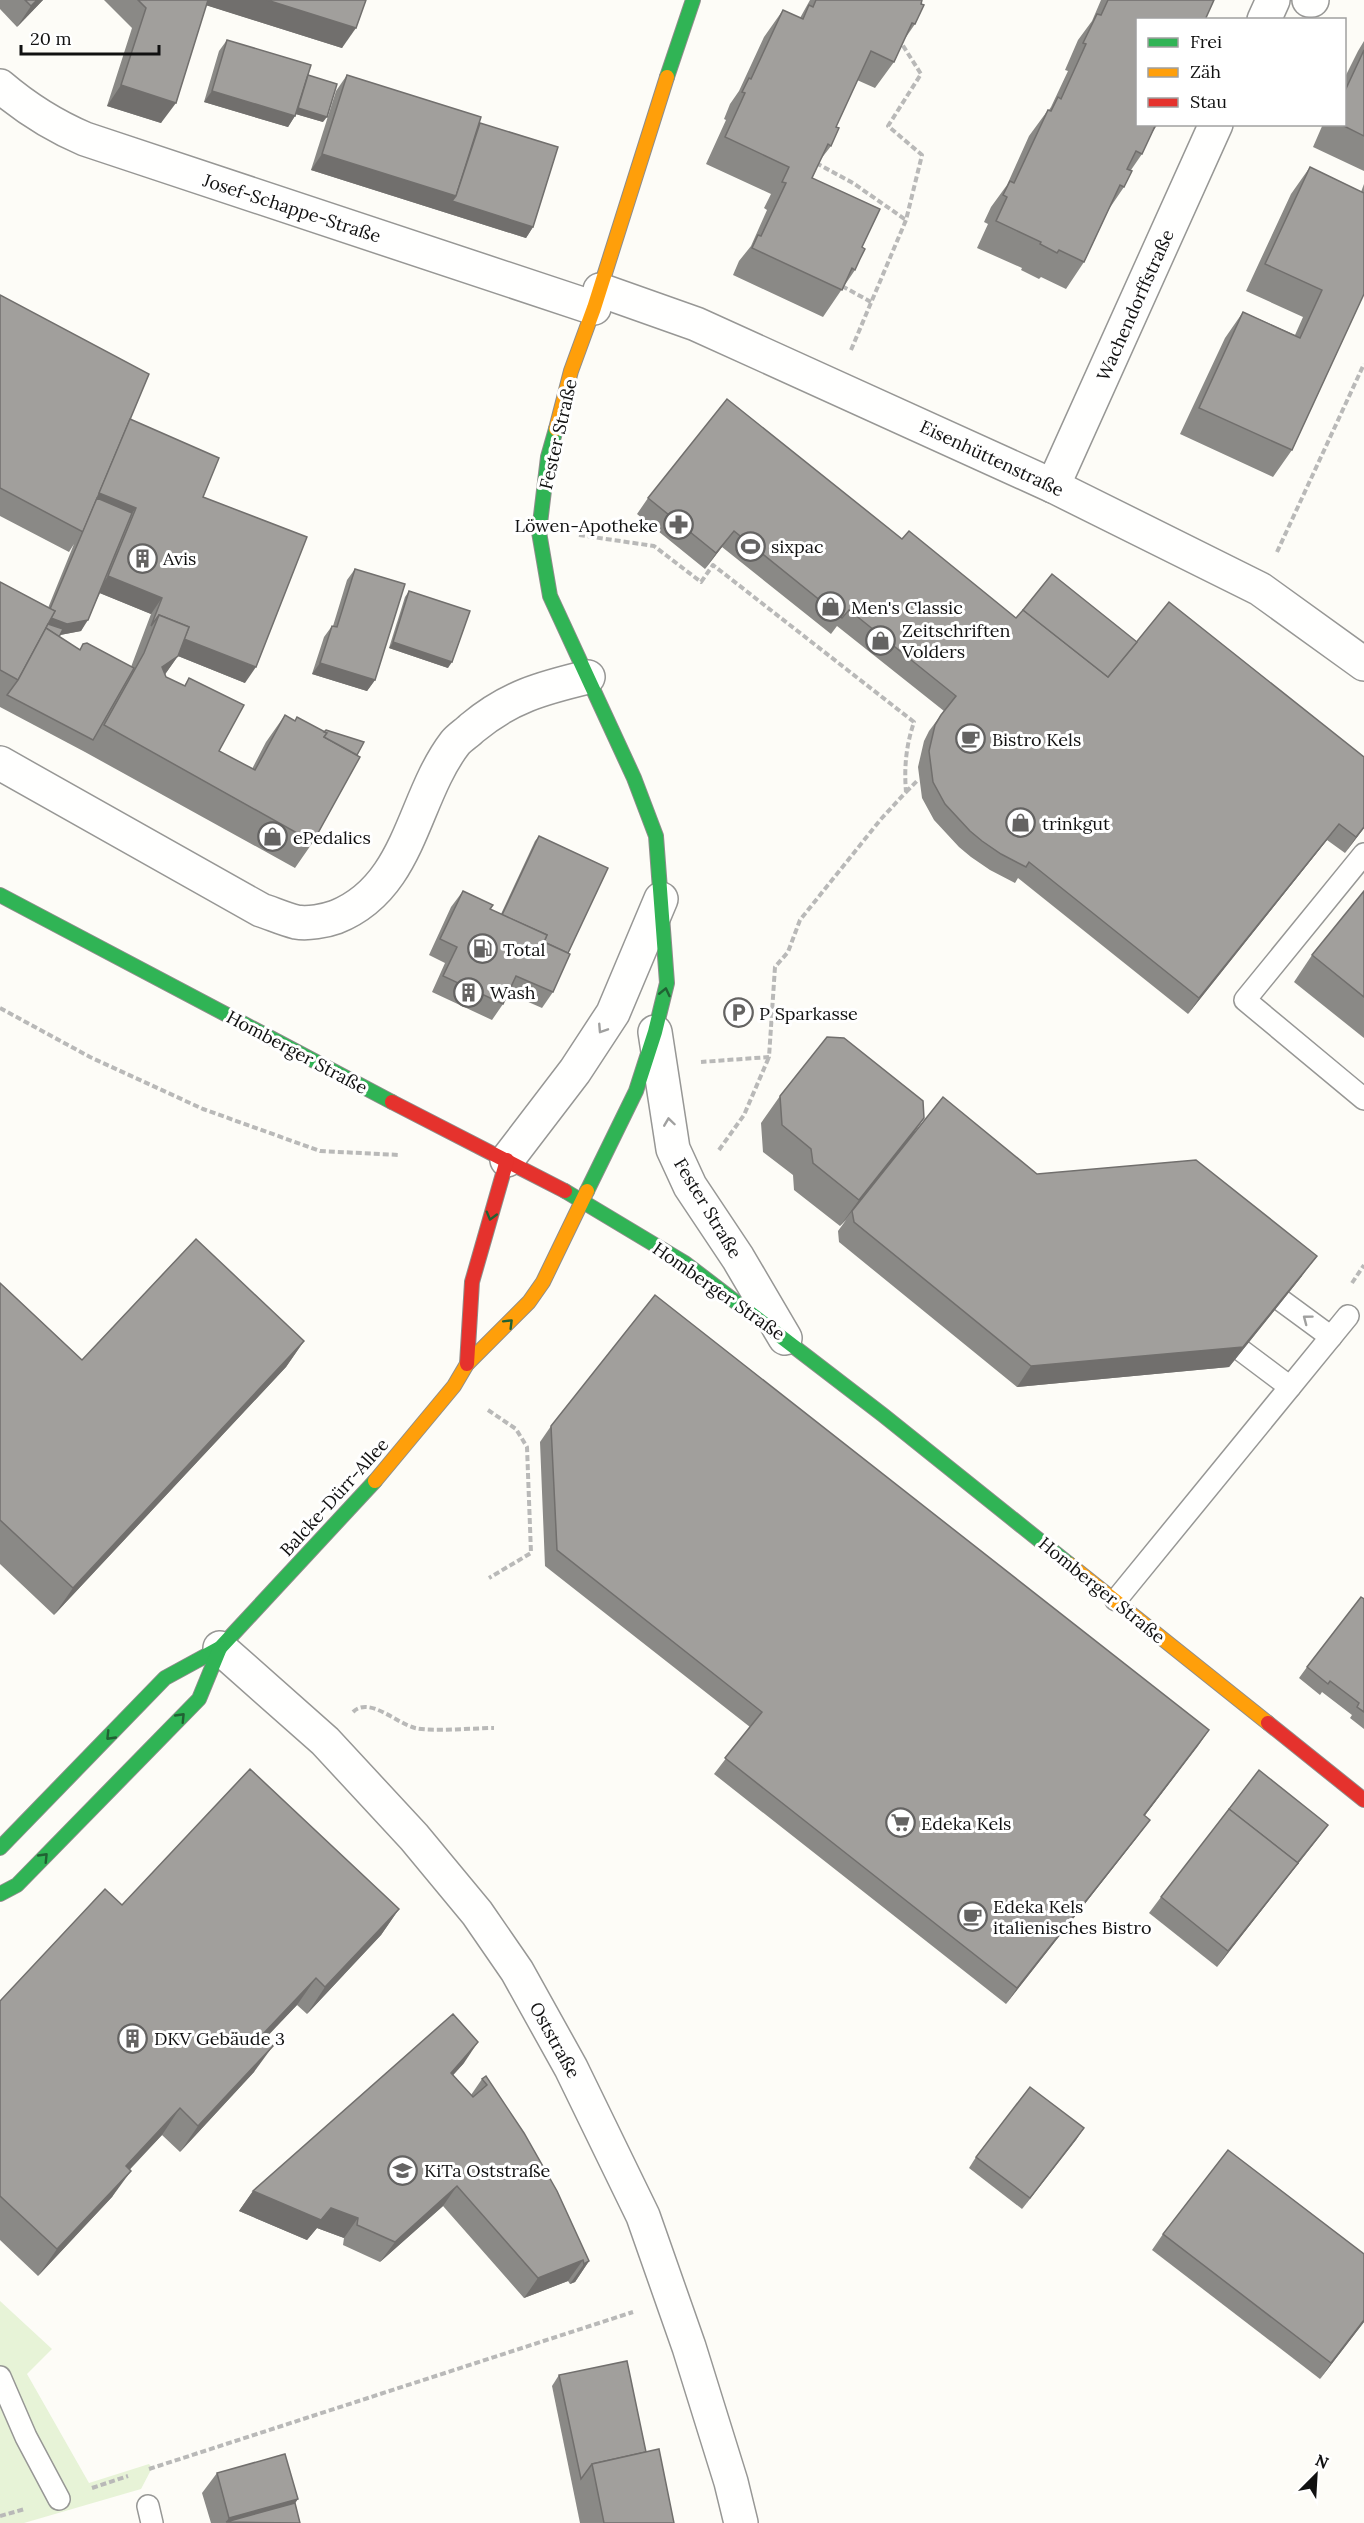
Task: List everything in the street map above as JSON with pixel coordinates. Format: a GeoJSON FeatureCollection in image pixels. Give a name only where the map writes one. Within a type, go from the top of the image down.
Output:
{"type":"FeatureCollection","features":[{"type":"Feature","properties":{"kind":"street","name":"Fester Straße"},"geometry":{"type":"LineString","coordinates":[[583,1202],[636,1091],[655,1032],[667,983],[656,836],[634,778],[550,596],[539,532],[548,458],[571,371],[597,299],[676,47],[693,0]]}},
{"type":"Feature","properties":{"kind":"street"},"geometry":{"type":"LineString","coordinates":[[1265,18],[1273,0]]}},
{"type":"Feature","properties":{"kind":"street","name":"Josef-Schappe-Straße"},"geometry":{"type":"LineString","coordinates":[[0,86],[24,106],[53,125],[85,139],[597,299]]}},
{"type":"Feature","properties":{"kind":"street","name":"Wachendorffstraße"},"geometry":{"type":"LineString","coordinates":[[1053,486],[1215,126]]}},
{"type":"Feature","properties":{"kind":"street","name":"Eisenhüttenstraße"},"geometry":{"type":"LineString","coordinates":[[597,299],[696,324],[1053,486],[1260,589],[1364,664]]}},
{"type":"Feature","properties":{"kind":"street"},"geometry":{"type":"LineString","coordinates":[[0,763],[261,910],[298,922],[327,921],[354,910],[398,861],[436,776],[455,742],[492,712],[536,690],[588,677]]}},
{"type":"Feature","properties":{"kind":"street","name":"Homberger Straße"},"geometry":{"type":"LineString","coordinates":[[0,896],[405,1109],[507,1160],[685,1263],[785,1338],[1364,1800]]}},
{"type":"Feature","properties":{"kind":"street","name":"Fester Straße"},"geometry":{"type":"LineString","coordinates":[[507,1160],[575,1071],[613,1013],[661,899]]}},
{"type":"Feature","properties":{"kind":"street","name":"Fester Straße"},"geometry":{"type":"LineString","coordinates":[[655,1032],[673,1149],[690,1186],[738,1258],[785,1338]]}},
{"type":"Feature","properties":{"kind":"street","name":"Balcke-Dürr-Allee"},"geometry":{"type":"LineString","coordinates":[[467,1364],[472,1282],[507,1160]]}},
{"type":"Feature","properties":{"kind":"street","name":"Balcke-Dürr-Allee"},"geometry":{"type":"LineString","coordinates":[[0,1848],[165,1678],[220,1648],[369,1488],[454,1386],[467,1364],[530,1302],[543,1282],[583,1202]]}},
{"type":"Feature","properties":{"kind":"street","name":"Balcke-Dürr-Allee"},"geometry":{"type":"LineString","coordinates":[[0,1894],[17,1885],[199,1699],[220,1648]]}},
{"type":"Feature","properties":{"kind":"street","name":"Oststraße"},"geometry":{"type":"LineString","coordinates":[[220,1648],[325,1741],[414,1837],[477,1914],[517,1971],[571,2068],[643,2216],[668,2282],[728,2471],[741,2523]]}},
{"type":"Feature","properties":{"kind":"lane"},"geometry":{"type":"LineString","coordinates":[[1364,854],[1245,1000],[1364,1099]]}},
{"type":"Feature","properties":{"kind":"lane"},"geometry":{"type":"LineString","coordinates":[[1282,1301],[1331,1337]]}},
{"type":"Feature","properties":{"kind":"lane"},"geometry":{"type":"LineString","coordinates":[[1116,1600],[1348,1316]]}},
{"type":"Feature","properties":{"kind":"lane"},"geometry":{"type":"LineString","coordinates":[[1242,1351],[1290,1387]]}},
{"type":"Feature","properties":{"kind":"lane"},"geometry":{"type":"LineString","coordinates":[[0,2377],[26,2437],[59,2499]]}},
{"type":"Feature","properties":{"kind":"path"},"geometry":{"type":"LineString","coordinates":[[835,387],[906,220],[922,155],[888,126],[921,74],[900,41]]}},
{"type":"Feature","properties":{"kind":"path"},"geometry":{"type":"LineString","coordinates":[[816,163],[853,183],[906,220]]}},
{"type":"Feature","properties":{"kind":"path"},"geometry":{"type":"LineString","coordinates":[[842,286],[871,302]]}},
{"type":"Feature","properties":{"kind":"path"},"geometry":{"type":"LineString","coordinates":[[1260,589],[1364,364]]}},
{"type":"Feature","properties":{"kind":"path"},"geometry":{"type":"LineString","coordinates":[[539,532],[654,546],[700,582],[713,565],[914,722],[907,744],[904,768],[906,792]]}},
{"type":"Feature","properties":{"kind":"path"},"geometry":{"type":"LineString","coordinates":[[732,1133],[744,1115],[769,1057],[775,967],[788,951],[800,920],[881,819],[917,781]]}},
{"type":"Feature","properties":{"kind":"path"},"geometry":{"type":"LineString","coordinates":[[0,1008],[100,1061],[203,1109],[320,1151],[402,1155]]}},
{"type":"Feature","properties":{"kind":"path"},"geometry":{"type":"LineString","coordinates":[[662,1067],[769,1057]]}},
{"type":"Feature","properties":{"kind":"path"},"geometry":{"type":"LineString","coordinates":[[454,1386],[516,1429],[527,1447],[531,1553],[489,1578]]}},
{"type":"Feature","properties":{"kind":"path"},"geometry":{"type":"LineString","coordinates":[[325,1741],[358,1707],[368,1705],[416,1728],[494,1728]]}},
{"type":"Feature","properties":{"kind":"path"},"geometry":{"type":"LineString","coordinates":[[142,2472],[638,2311]]}},
{"type":"Feature","properties":{"kind":"path"},"geometry":{"type":"LineString","coordinates":[[0,2516],[131,2475]]}},
{"type":"Feature","properties":{"kind":"green space"},"geometry":{"type":"Polygon","coordinates":[[[0,2301],[52,2349],[27,2374],[89,2483],[149,2464],[152,2468],[141,2489],[24,2523],[0,2523],[0,2301]]]}},
{"type":"Feature","properties":{"kind":"building"},"geometry":{"type":"Polygon","coordinates":[[[25,0],[37,0],[31,6],[25,0]]]}},
{"type":"Feature","properties":{"kind":"building"},"geometry":{"type":"Polygon","coordinates":[[[138,0],[208,0],[176,103],[121,85],[146,8],[138,0]]]}},
{"type":"Feature","properties":{"kind":"building"},"geometry":{"type":"Polygon","coordinates":[[[267,0],[366,0],[356,28],[267,0]]]}},
{"type":"Feature","properties":{"kind":"building"},"geometry":{"type":"Polygon","coordinates":[[[816,0],[922,0],[921,4],[924,5],[915,24],[912,23],[894,62],[871,51],[836,127],[839,128],[831,146],[828,144],[812,178],[880,209],[862,247],[865,249],[855,270],[852,268],[842,290],[752,248],[758,235],[761,236],[786,183],[782,182],[789,167],[725,137],[745,93],[742,92],[749,78],[751,79],[783,10],[803,19],[809,5],[813,7],[816,0]]]}},
{"type":"Feature","properties":{"kind":"building"},"geometry":{"type":"Polygon","coordinates":[[[1108,0],[1214,0],[1206,18],[1136,18],[1136,126],[1155,126],[1142,154],[1136,151],[1127,169],[1132,171],[1124,187],[1120,185],[1084,262],[1059,250],[1057,253],[1040,244],[1041,242],[996,221],[1007,197],[1003,195],[1010,181],[1014,183],[1048,110],[1051,111],[1058,97],[1061,99],[1086,44],[1083,43],[1097,14],[1101,15],[1108,0]]]}},
{"type":"Feature","properties":{"kind":"building"},"geometry":{"type":"Polygon","coordinates":[[[227,40],[311,65],[295,116],[212,91],[227,40]]]}},
{"type":"Feature","properties":{"kind":"building"},"geometry":{"type":"Polygon","coordinates":[[[1364,50],[1364,136],[1344,126],[1346,126],[1346,89],[1364,50]]]}},
{"type":"Feature","properties":{"kind":"building"},"geometry":{"type":"Polygon","coordinates":[[[308,75],[337,84],[327,117],[298,108],[308,75]]]}},
{"type":"Feature","properties":{"kind":"building"},"geometry":{"type":"Polygon","coordinates":[[[347,75],[481,117],[456,196],[322,154],[347,75]]]}},
{"type":"Feature","properties":{"kind":"building"},"geometry":{"type":"Polygon","coordinates":[[[480,123],[558,147],[533,227],[452,201],[456,196],[480,123]]]}},
{"type":"Feature","properties":{"kind":"building"},"geometry":{"type":"Polygon","coordinates":[[[1310,167],[1364,193],[1364,294],[1292,450],[1199,408],[1243,312],[1300,338],[1322,290],[1265,264],[1310,167]]]}},
{"type":"Feature","properties":{"kind":"building"},"geometry":{"type":"Polygon","coordinates":[[[0,295],[149,374],[83,532],[0,488],[0,295]]]}},
{"type":"Feature","properties":{"kind":"building"},"geometry":{"type":"Polygon","coordinates":[[[727,399],[902,539],[909,531],[1016,618],[1023,610],[1108,677],[1169,602],[1364,757],[1364,827],[1356,837],[1339,824],[1199,998],[1029,862],[1026,867],[982,841],[945,804],[933,782],[929,751],[935,725],[956,696],[849,610],[842,618],[734,531],[716,553],[648,498],[727,399]]]}},
{"type":"Feature","properties":{"kind":"building"},"geometry":{"type":"Polygon","coordinates":[[[130,419],[219,458],[203,497],[307,537],[256,667],[184,639],[189,627],[159,615],[151,626],[162,598],[108,576],[136,508],[99,493],[130,419]]]}},
{"type":"Feature","properties":{"kind":"building"},"geometry":{"type":"Polygon","coordinates":[[[97,498],[132,513],[88,620],[67,624],[51,618],[55,611],[50,609],[97,498]]]}},
{"type":"Feature","properties":{"kind":"building"},"geometry":{"type":"Polygon","coordinates":[[[355,569],[405,584],[375,680],[320,663],[332,626],[337,627],[355,569]]]}},
{"type":"Feature","properties":{"kind":"building"},"geometry":{"type":"Polygon","coordinates":[[[1052,574],[1137,642],[1108,677],[1023,610],[1052,574]]]}},
{"type":"Feature","properties":{"kind":"building"},"geometry":{"type":"Polygon","coordinates":[[[0,582],[55,611],[18,680],[0,670],[0,582]]]}},
{"type":"Feature","properties":{"kind":"building"},"geometry":{"type":"Polygon","coordinates":[[[409,591],[470,611],[452,662],[393,642],[409,591]]]}},
{"type":"Feature","properties":{"kind":"building"},"geometry":{"type":"Polygon","coordinates":[[[159,615],[189,627],[178,656],[162,667],[166,677],[185,686],[189,678],[244,705],[219,751],[255,770],[285,715],[295,721],[297,717],[327,733],[324,737],[360,757],[313,842],[104,725],[144,653],[159,615]]]}},
{"type":"Feature","properties":{"kind":"building"},"geometry":{"type":"Polygon","coordinates":[[[48,624],[63,629],[59,637],[46,628],[48,624]]]}},
{"type":"Feature","properties":{"kind":"building"},"geometry":{"type":"Polygon","coordinates":[[[46,628],[80,650],[83,644],[87,643],[134,668],[93,740],[7,695],[18,680],[46,628]]]}},
{"type":"Feature","properties":{"kind":"building"},"geometry":{"type":"Polygon","coordinates":[[[326,730],[364,742],[357,755],[324,737],[326,730]]]}},
{"type":"Feature","properties":{"kind":"building"},"geometry":{"type":"Polygon","coordinates":[[[539,836],[608,868],[568,953],[544,942],[547,935],[502,915],[539,836]]]}},
{"type":"Feature","properties":{"kind":"building"},"geometry":{"type":"Polygon","coordinates":[[[463,891],[493,905],[490,909],[547,935],[544,942],[570,954],[553,992],[516,976],[503,1004],[443,976],[457,947],[440,939],[463,891]]]}},
{"type":"Feature","properties":{"kind":"building"},"geometry":{"type":"Polygon","coordinates":[[[1364,891],[1364,997],[1312,955],[1364,891]]]}},
{"type":"Feature","properties":{"kind":"building"},"geometry":{"type":"Polygon","coordinates":[[[827,1037],[844,1038],[923,1101],[924,1118],[859,1200],[813,1163],[811,1149],[782,1125],[780,1096],[827,1037]]]}},
{"type":"Feature","properties":{"kind":"building"},"geometry":{"type":"Polygon","coordinates":[[[943,1097],[1037,1174],[1196,1160],[1317,1256],[1243,1347],[1031,1366],[854,1222],[852,1211],[943,1097]]]}},
{"type":"Feature","properties":{"kind":"building"},"geometry":{"type":"Polygon","coordinates":[[[196,1239],[304,1341],[73,1588],[0,1520],[0,1283],[82,1360],[196,1239]]]}},
{"type":"Feature","properties":{"kind":"building"},"geometry":{"type":"Polygon","coordinates":[[[655,1295],[1209,1730],[1144,1815],[1150,1820],[1017,1988],[725,1758],[762,1712],[557,1550],[551,1426],[655,1295]]]}},
{"type":"Feature","properties":{"kind":"building"},"geometry":{"type":"Polygon","coordinates":[[[1361,1597],[1364,1599],[1364,1712],[1357,1707],[1359,1703],[1330,1681],[1328,1684],[1307,1667],[1361,1597]]]}},
{"type":"Feature","properties":{"kind":"building","name":"DKV Gebäude 3"},"geometry":{"type":"Polygon","coordinates":[[[250,1769],[399,1909],[325,1987],[316,1978],[262,2035],[273,2046],[198,2126],[180,2108],[126,2166],[131,2171],[57,2249],[0,2196],[0,2001],[105,1889],[122,1905],[250,1769]]]}},
{"type":"Feature","properties":{"kind":"building"},"geometry":{"type":"Polygon","coordinates":[[[1259,1770],[1328,1825],[1298,1863],[1229,1809],[1259,1770]]]}},
{"type":"Feature","properties":{"kind":"building"},"geometry":{"type":"Polygon","coordinates":[[[1229,1809],[1298,1863],[1228,1951],[1161,1897],[1229,1809]]]}},
{"type":"Feature","properties":{"kind":"building","name":"KiTa Oststraße"},"geometry":{"type":"Polygon","coordinates":[[[453,2014],[478,2042],[451,2073],[473,2097],[487,2085],[482,2079],[486,2076],[524,2133],[557,2191],[589,2261],[584,2264],[583,2260],[538,2278],[457,2186],[395,2242],[357,2225],[358,2218],[331,2208],[321,2220],[253,2191],[453,2014]]]}},
{"type":"Feature","properties":{"kind":"building"},"geometry":{"type":"Polygon","coordinates":[[[1030,2087],[1084,2128],[1030,2198],[976,2157],[1030,2087]]]}},
{"type":"Feature","properties":{"kind":"building"},"geometry":{"type":"Polygon","coordinates":[[[1228,2150],[1364,2254],[1364,2320],[1331,2363],[1163,2234],[1228,2150]]]}},
{"type":"Feature","properties":{"kind":"building"},"geometry":{"type":"Polygon","coordinates":[[[627,2361],[646,2452],[592,2464],[581,2479],[559,2375],[627,2361]]]}},
{"type":"Feature","properties":{"kind":"building"},"geometry":{"type":"Polygon","coordinates":[[[659,2449],[674,2523],[604,2523],[592,2464],[659,2449]]]}},
{"type":"Feature","properties":{"kind":"building"},"geometry":{"type":"Polygon","coordinates":[[[285,2454],[298,2499],[229,2518],[217,2473],[285,2454]]]}},
{"type":"Feature","properties":{"kind":"building"},"geometry":{"type":"Polygon","coordinates":[[[295,2503],[300,2523],[226,2522],[295,2503]]]}},
{"type":"Feature","properties":{"kind":"traffic: fast"},"geometry":{"type":"LineString","coordinates":[[667,77],[693,0]]}},
{"type":"Feature","properties":{"kind":"traffic: fast"},"geometry":{"type":"LineString","coordinates":[[556,429],[548,457],[539,532],[550,596],[634,778],[656,836],[667,983],[655,1032],[636,1091],[587,1191]]}},
{"type":"Feature","properties":{"kind":"traffic: fast"},"geometry":{"type":"LineString","coordinates":[[0,895],[392,1102]]}},
{"type":"Feature","properties":{"kind":"traffic: fast"},"geometry":{"type":"LineString","coordinates":[[565,1191],[685,1263],[883,1415],[1069,1564]]}},
{"type":"Feature","properties":{"kind":"traffic: fast"},"geometry":{"type":"LineString","coordinates":[[0,1848],[165,1678],[220,1648],[375,1481]]}},
{"type":"Feature","properties":{"kind":"traffic: fast"},"geometry":{"type":"LineString","coordinates":[[0,1894],[17,1885],[199,1699],[220,1648]]}},
{"type":"Feature","properties":{"kind":"traffic: slow"},"geometry":{"type":"LineString","coordinates":[[556,429],[571,371],[594,308],[667,77]]}},
{"type":"Feature","properties":{"kind":"traffic: slow"},"geometry":{"type":"LineString","coordinates":[[375,1481],[454,1386],[467,1364],[529,1302],[543,1282],[587,1191]]}},
{"type":"Feature","properties":{"kind":"traffic: slow"},"geometry":{"type":"LineString","coordinates":[[1069,1564],[1268,1723]]}},
{"type":"Feature","properties":{"kind":"traffic: jam"},"geometry":{"type":"LineString","coordinates":[[392,1102],[565,1191]]}},
{"type":"Feature","properties":{"kind":"traffic: jam"},"geometry":{"type":"LineString","coordinates":[[467,1364],[472,1282],[507,1160]]}},
{"type":"Feature","properties":{"kind":"traffic: jam"},"geometry":{"type":"LineString","coordinates":[[1268,1723],[1364,1800]]}},
{"type":"Feature","properties":{"kind":"place","name":"Löwen-Apotheke"},"geometry":{"type":"Point","coordinates":[679,525]}},
{"type":"Feature","properties":{"kind":"place","name":"sixpac"},"geometry":{"type":"Point","coordinates":[750,546]}},
{"type":"Feature","properties":{"kind":"place","name":"Avis"},"geometry":{"type":"Point","coordinates":[142,558]}},
{"type":"Feature","properties":{"kind":"place","name":"Men's Classic"},"geometry":{"type":"Point","coordinates":[830,607]}},
{"type":"Feature","properties":{"kind":"place","name":"Zeitschriften Volders"},"geometry":{"type":"Point","coordinates":[881,640]}},
{"type":"Feature","properties":{"kind":"place","name":"Bistro Kels"},"geometry":{"type":"Point","coordinates":[971,739]}},
{"type":"Feature","properties":{"kind":"place","name":"trinkgut"},"geometry":{"type":"Point","coordinates":[1021,823]}},
{"type":"Feature","properties":{"kind":"place","name":"ePedalics"},"geometry":{"type":"Point","coordinates":[272,837]}},
{"type":"Feature","properties":{"kind":"place","name":"Total"},"geometry":{"type":"Point","coordinates":[482,949]}},
{"type":"Feature","properties":{"kind":"place","name":"Wash"},"geometry":{"type":"Point","coordinates":[469,992]}},
{"type":"Feature","properties":{"kind":"place","name":"P Sparkasse"},"geometry":{"type":"Point","coordinates":[738,1013]}},
{"type":"Feature","properties":{"kind":"place","name":"Edeka Kels"},"geometry":{"type":"Point","coordinates":[900,1823]}},
{"type":"Feature","properties":{"kind":"place","name":"Edeka Kels italienisches Bistro"},"geometry":{"type":"Point","coordinates":[972,1916]}},
{"type":"Feature","properties":{"kind":"place","name":"DKV Gebäude 3"},"geometry":{"type":"Point","coordinates":[133,2038]}},
{"type":"Feature","properties":{"kind":"place","name":"KiTa Oststraße"},"geometry":{"type":"Point","coordinates":[403,2170]}}]}
